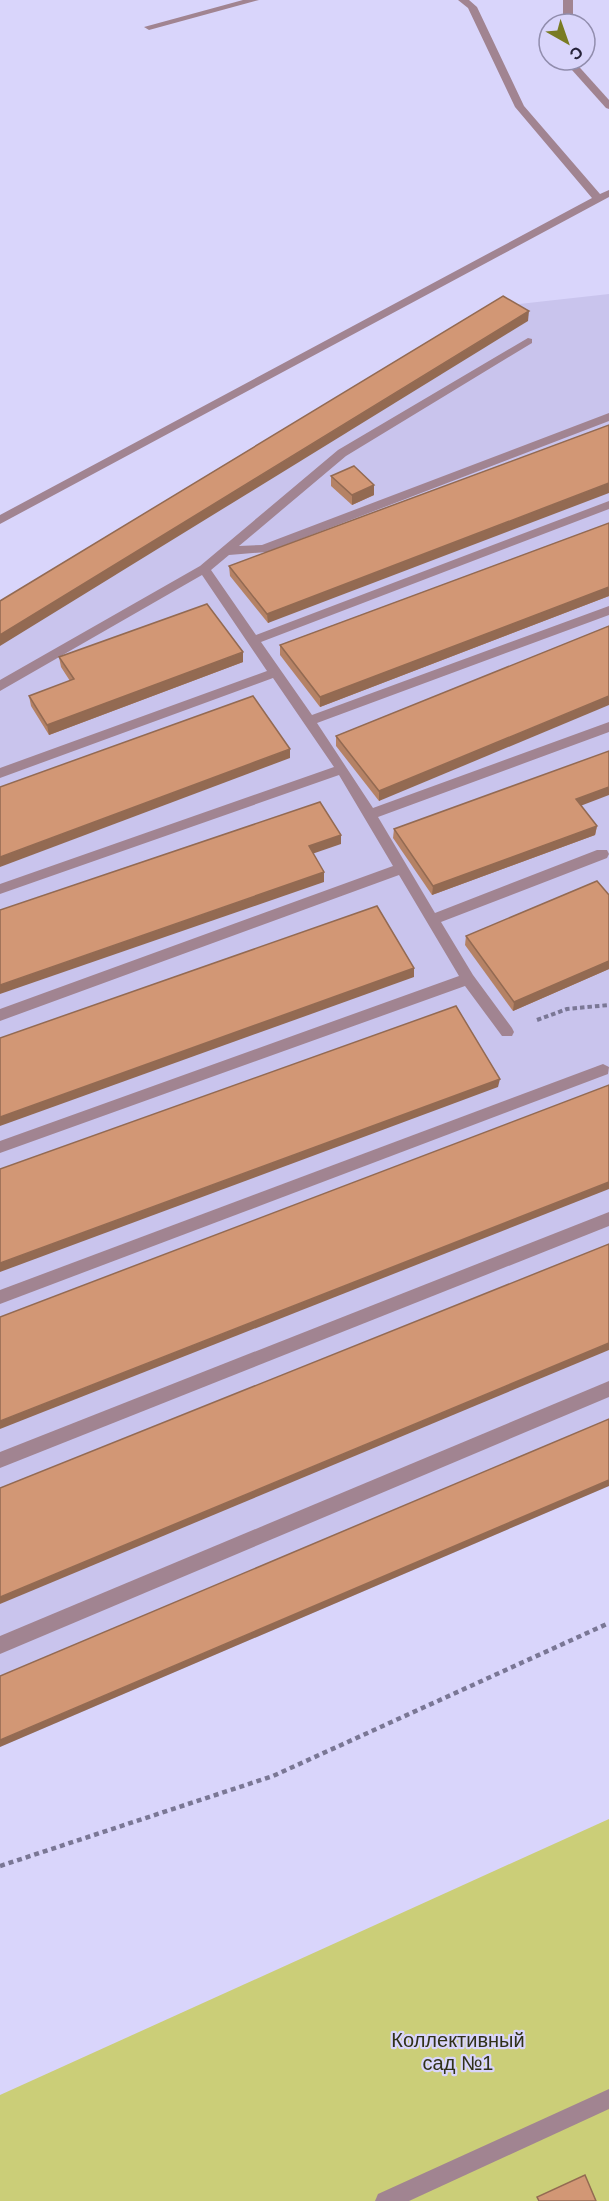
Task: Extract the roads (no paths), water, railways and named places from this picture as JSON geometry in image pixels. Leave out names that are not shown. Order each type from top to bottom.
[{"type":"lane","points":[[149,27],[254,0]]},
{"type":"lane","points":[[462,0],[472,7],[520,107],[598,198]]},
{"type":"lane","points":[[579,72],[609,106]]},
{"type":"lane","points":[[0,520],[609,193]]},
{"type":"lane","points":[[0,686],[204,568],[342,453],[528,341]]},
{"type":"lane","points":[[225,551],[263,549],[609,417]]},
{"type":"lane","points":[[255,640],[609,505]]},
{"type":"lane","points":[[204,568],[342,769],[468,980],[507,1032]]},
{"type":"lane","points":[[310,721],[609,610]]},
{"type":"lane","points":[[0,773],[277,672]]},
{"type":"lane","points":[[369,815],[609,727]]},
{"type":"lane","points":[[0,889],[342,769]]},
{"type":"lane","points":[[431,920],[602,854]]},
{"type":"lane","points":[[0,1015],[400,869]]},
{"type":"lane","points":[[0,1147],[468,980]]},
{"type":"lane","points":[[0,1297],[603,1070]]},
{"type":"lane","points":[[0,1460],[609,1219]]},
{"type":"lane","points":[[0,1645],[609,1389]]},
{"type":"lane","points":[[384,2201],[609,2099]]},
{"type":"park label","name":"Коллективный сад №1","points":[[458,2052]]}]
